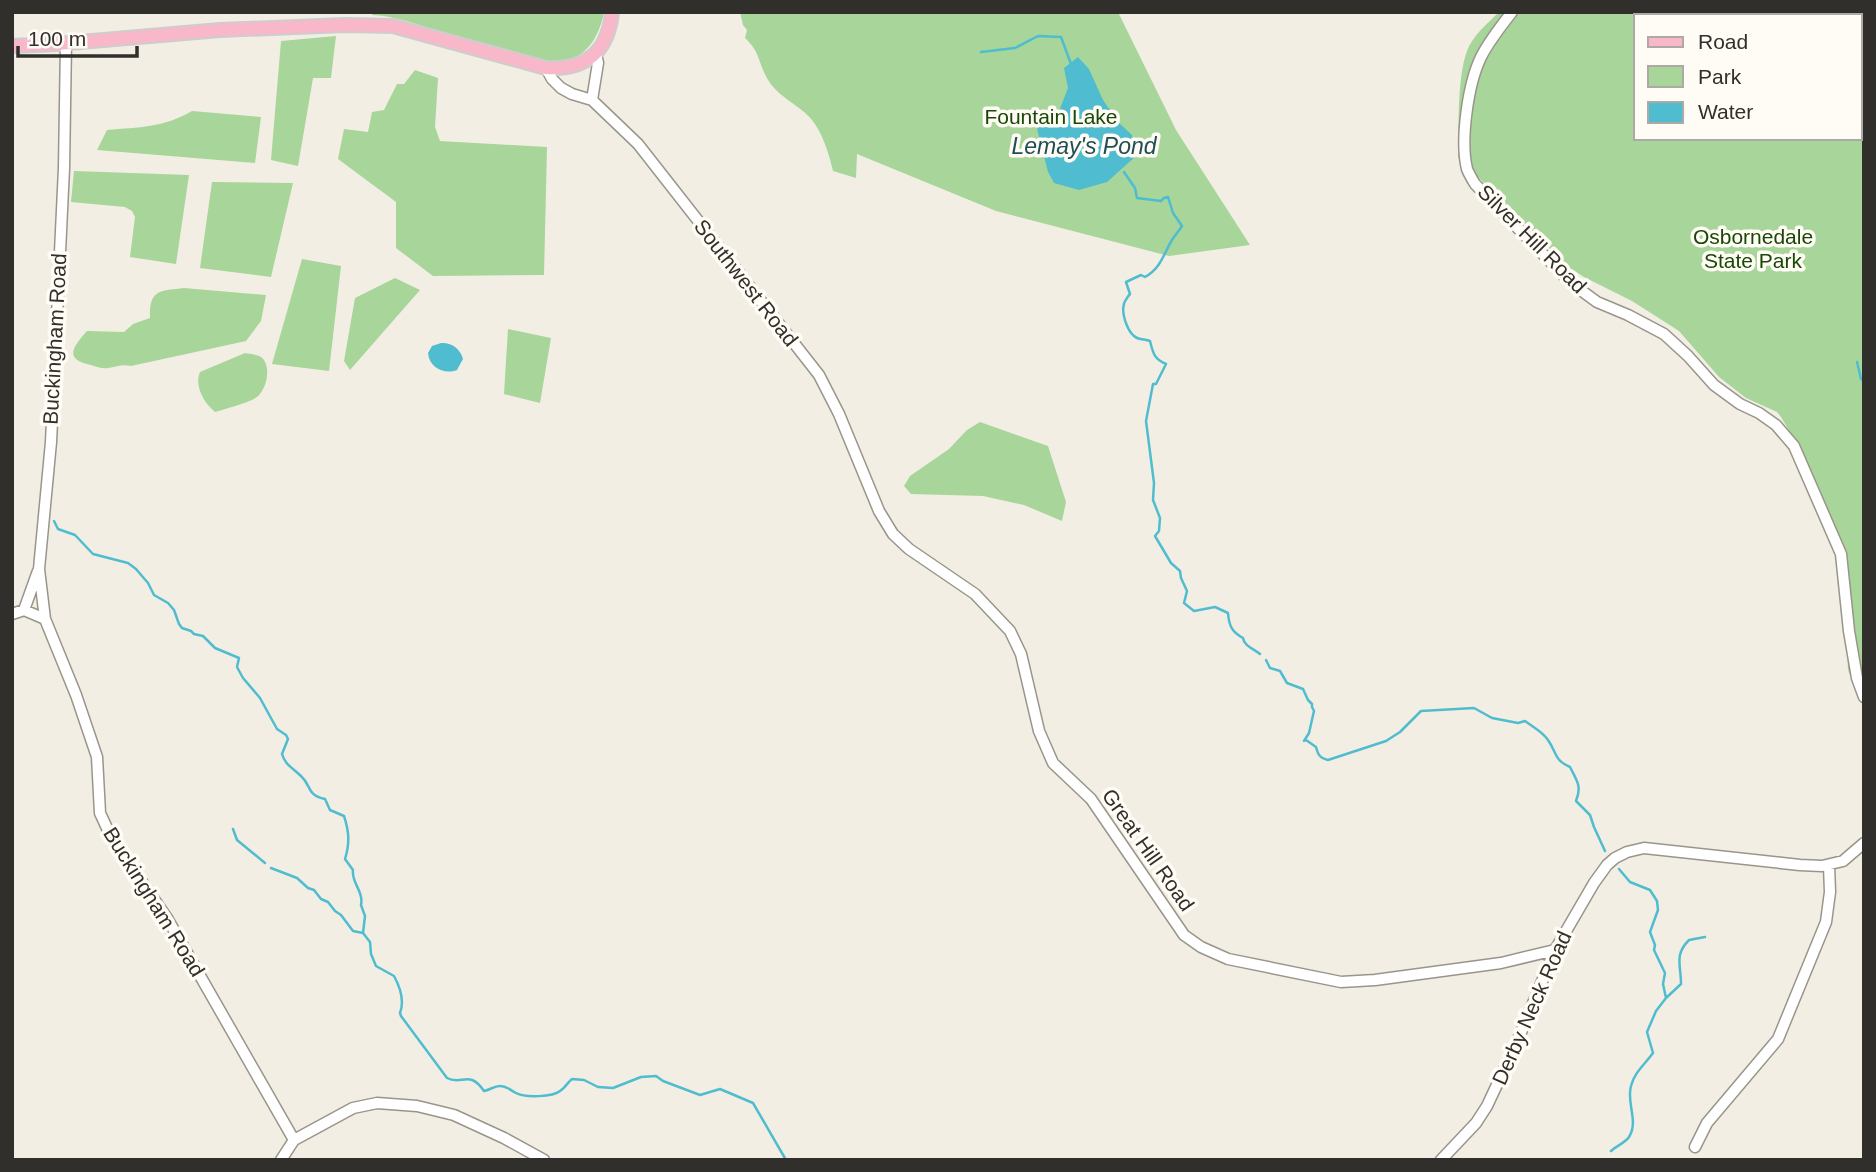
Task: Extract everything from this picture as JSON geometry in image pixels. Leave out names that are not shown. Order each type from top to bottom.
[{"type":"main road","points":[[12,46],[220,30],[345,25],[393,26],[546,68],[562,69],[573,67],[596,54],[607,38],[612,12]]},
{"type":"street","name":"Silver Hill Road","points":[[1512,12],[1482,53],[1475,71],[1466,115],[1468,171],[1475,184],[1571,283],[1597,302],[1664,334],[1714,385],[1776,425],[1794,446],[1841,554],[1849,631],[1857,678],[1864,697]]},
{"type":"street","name":"Buckingham Road","points":[[66,43],[64,168],[51,442],[39,569],[45,619],[76,695],[97,757],[100,813],[112,839],[167,918],[294,1140]]},
{"type":"street","points":[[592,100],[598,63],[596,54]]},
{"type":"street","name":"Southwest Road","points":[[546,68],[561,88],[592,100],[638,144],[819,375],[839,414],[869,486]]},
{"type":"street","name":"Great Hill Road","points":[[869,486],[879,511],[893,534],[975,594],[1010,631],[1021,654],[1042,740],[1053,763],[1091,799],[1184,935],[1201,947],[1228,959],[1341,982],[1501,963],[1555,950]]},
{"type":"street","points":[[24,610],[39,569]]},
{"type":"street","points":[[12,614],[24,610],[45,619]]},
{"type":"street","points":[[1695,1147],[1707,1123],[1778,1039],[1826,922],[1830,892],[1829,866],[1849,857],[1864,843]]},
{"type":"street","name":"Derby Neck Road","points":[[1441,1160],[1476,1123],[1487,1107],[1555,950],[1608,865],[1627,852],[1644,848],[1829,866]]},
{"type":"street","points":[[281,1160],[294,1140],[354,1108],[377,1103],[406,1104],[454,1115],[544,1160]]},
{"type":"green space","points":[[373,12],[604,12],[600,28],[587,49],[574,58],[553,61],[519,55],[402,20],[372,15]]},
{"type":"green space","name":"Fountain Lake","points":[[740,12],[1118,12],[1176,130],[1250,245],[1169,256],[996,211],[857,154],[856,178],[833,171],[822,138],[812,120],[778,92],[768,80],[757,53],[745,38],[747,30]]},
{"type":"green space","name":"Osbornedale State Park","points":[[1499,12],[1864,12],[1864,700],[1859,698],[1848,670],[1845,607],[1836,542],[1794,439],[1781,417],[1777,412],[1746,398],[1719,377],[1679,331],[1632,301],[1567,266],[1458,157],[1459,103],[1464,62],[1467,51],[1481,30]]},
{"type":"green space","points":[[336,36],[331,78],[313,78],[298,166],[271,160],[281,41]]},
{"type":"green space","points":[[415,70],[438,78],[435,127],[440,141],[547,147],[544,275],[433,276],[396,248],[396,202],[338,159],[344,129],[368,132],[372,112],[384,110],[397,84],[404,84]]},
{"type":"green space","points":[[192,111],[261,117],[255,163],[97,150],[107,130],[161,124]]},
{"type":"green space","points":[[74,171],[189,175],[176,264],[130,257],[135,217],[132,211],[125,207],[71,202]]},
{"type":"green space","points":[[212,182],[293,183],[271,277],[200,268]]},
{"type":"green space","points":[[302,259],[341,266],[329,371],[272,364]]},
{"type":"green space","points":[[395,278],[420,290],[350,370],[344,361],[355,298]]},
{"type":"green space","points":[[184,288],[266,295],[261,321],[246,341],[131,366],[102,368],[82,363],[74,356],[75,348],[87,331],[124,332],[133,324],[150,318],[152,302],[158,293]]},
{"type":"green space","points":[[508,329],[551,338],[540,403],[504,394]]},
{"type":"green space","points":[[245,353],[259,356],[264,361],[267,377],[263,388],[254,399],[215,412],[201,394],[198,383],[200,372]]},
{"type":"green space","points":[[980,422],[1048,446],[1066,502],[1062,521],[1024,505],[983,496],[911,494],[904,486],[910,476],[949,449],[967,430]]},
{"type":"water","name":"Lemay's Pond","points":[[1078,57],[1089,69],[1103,100],[1118,122],[1132,135],[1135,157],[1107,182],[1079,190],[1054,183],[1048,172],[1037,129],[1058,114],[1068,88],[1064,68]]},
{"type":"water","points":[[441,343],[452,345],[460,352],[463,359],[457,370],[443,371],[431,363],[428,353],[432,346]]},
{"type":"waterway","points":[[981,52],[1015,48],[1038,36],[1061,37],[1071,64]]},
{"type":"waterway","points":[[1124,172],[1135,188],[1137,198],[1161,201],[1168,197],[1173,213],[1182,226],[1155,270],[1145,277],[1141,275],[1126,282],[1130,294],[1123,308],[1131,333],[1137,338],[1150,341],[1155,355],[1166,364],[1156,384],[1153,384],[1146,421],[1154,483],[1153,500],[1160,518],[1159,531],[1155,536],[1171,563],[1180,571],[1187,591],[1184,603],[1194,611],[1215,607],[1228,613],[1234,631],[1260,654]]},
{"type":"waterway","points":[[1857,362],[1861,379],[1864,381]]},
{"type":"waterway","points":[[54,521],[58,529],[75,535],[93,554],[128,563],[148,583],[154,595],[174,610],[182,628],[203,636],[215,648],[239,658],[237,667],[243,678],[260,698],[277,729],[288,739],[282,754],[285,761],[304,780],[312,793],[325,799],[330,810],[344,816],[348,837],[345,859],[353,870],[361,896],[365,916],[363,933],[370,942],[371,954],[376,966],[394,976],[401,994],[401,1016],[447,1078],[470,1079],[484,1091],[502,1086],[520,1095],[532,1096],[556,1093],[572,1079],[584,1080],[598,1087],[613,1088],[641,1077],[656,1076],[700,1095],[720,1089],[753,1103],[786,1160]]},
{"type":"waterway","points":[[1266,660],[1270,668],[1280,671],[1287,683],[1303,689],[1314,711],[1309,733],[1304,741],[1316,747],[1320,756],[1328,760],[1386,741],[1400,732],[1421,711],[1474,708],[1492,718],[1518,723],[1525,721],[1543,734],[1558,759],[1570,767],[1579,787],[1576,801],[1590,815],[1605,851]]},
{"type":"waterway","points":[[233,829],[237,840],[265,863]]},
{"type":"waterway","points":[[271,868],[297,878],[314,890],[341,915],[353,931],[363,933]]},
{"type":"waterway","points":[[1611,1151],[1627,1139],[1632,1131],[1632,1081],[1653,1053],[1647,1032],[1656,1011],[1666,998],[1663,984],[1665,973],[1654,950],[1650,932],[1658,910],[1657,901],[1650,890],[1630,882],[1619,869]]},
{"type":"waterway","points":[[1666,998],[1681,984],[1679,960],[1684,945],[1689,940],[1705,937]]}]
